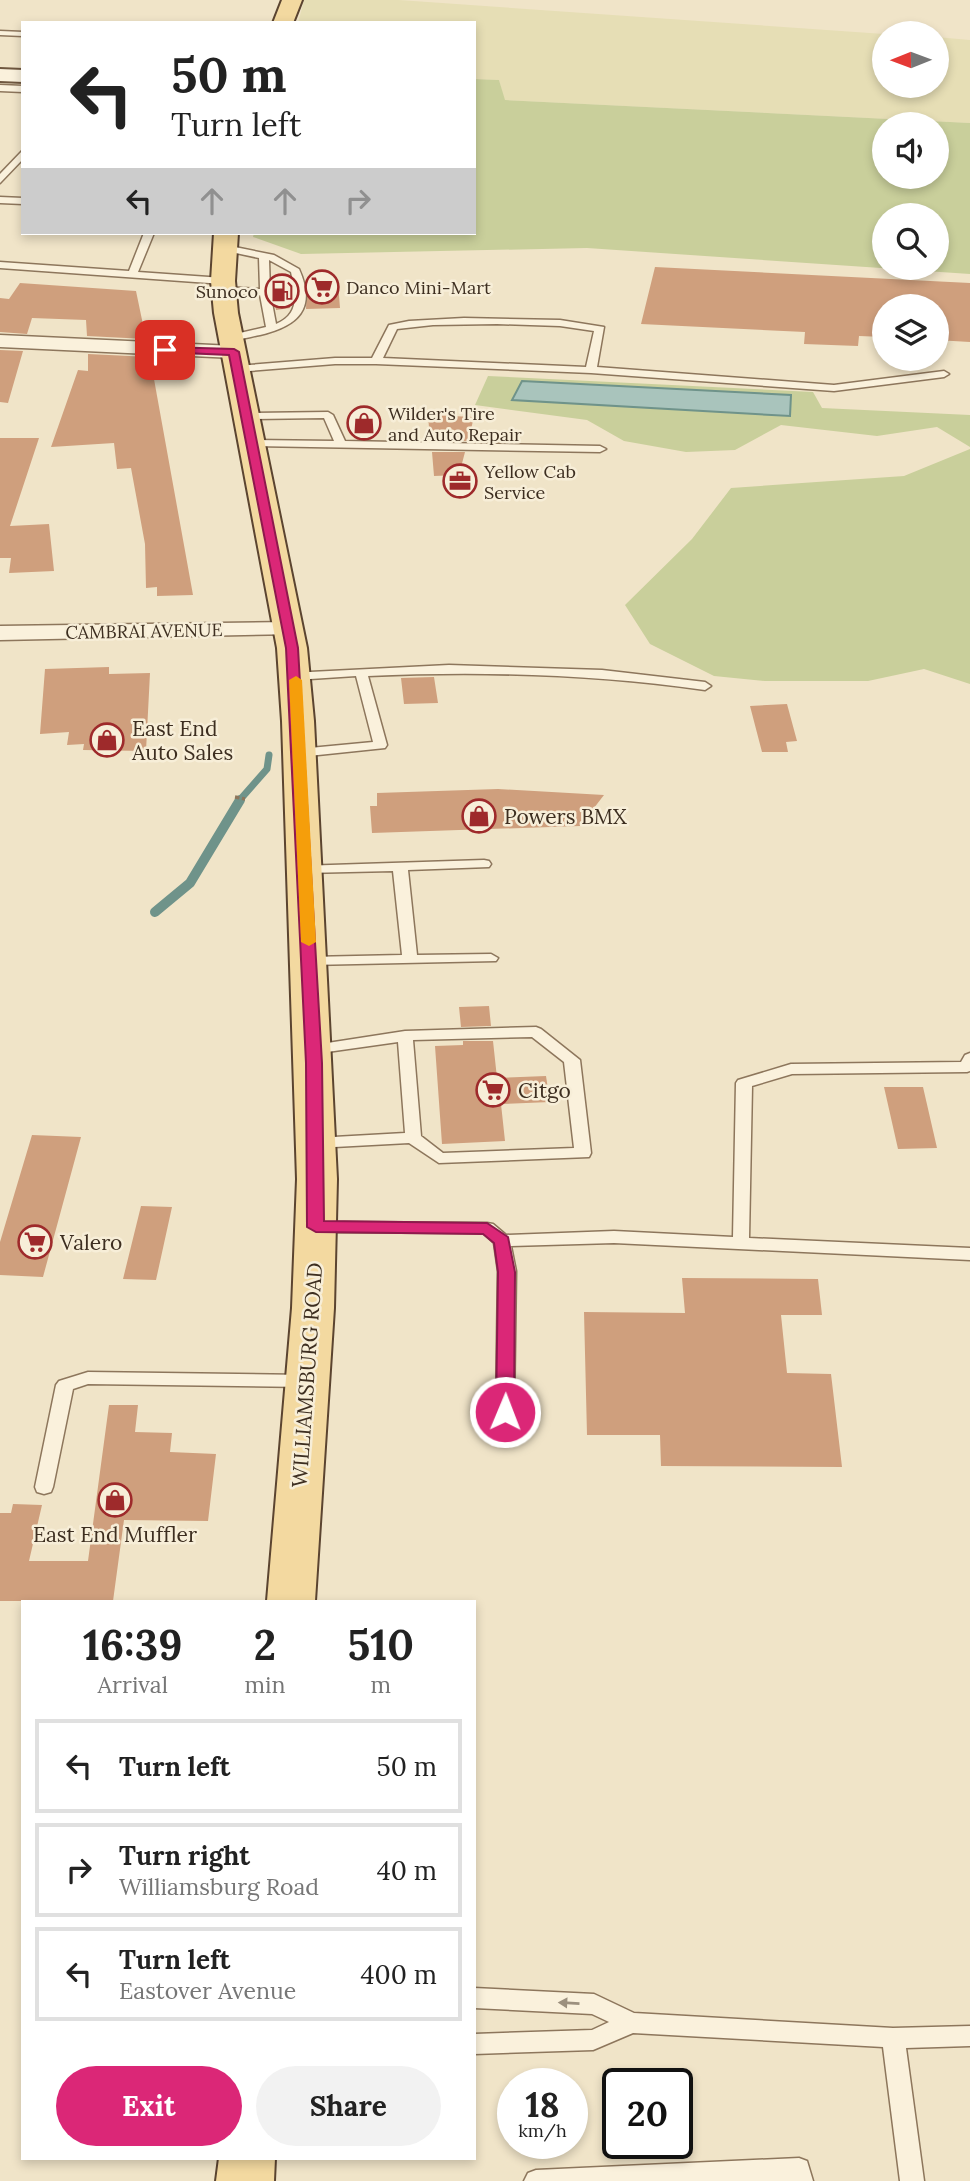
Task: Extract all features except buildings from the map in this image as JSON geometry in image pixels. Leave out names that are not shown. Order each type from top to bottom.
[{"type":"main road","points":[[284,21],[292,0]]},
{"type":"main road","name":"WILLIAMSBURG ROAD","points":[[225,240],[223,286],[289,629],[295,676],[310,961],[316,1227],[308,1381],[291,1600]]},
{"type":"main road","points":[[245,2181],[247,2160]]},
{"type":"street","points":[[0,75],[21,76]]},
{"type":"street","points":[[0,341],[234,353]]},
{"type":"street","name":"CAMBRAI AVENUE","points":[[0,633],[289,629]]},
{"type":"lane","points":[[0,33],[21,34]]},
{"type":"lane","points":[[0,88],[21,89]]},
{"type":"lane","points":[[0,180],[21,155]]},
{"type":"lane","points":[[0,200],[21,201]]},
{"type":"lane","points":[[132,275],[148,235]]},
{"type":"lane","points":[[225,240],[296,271],[301,290],[302,310],[293,321],[271,327],[234,353]]},
{"type":"lane","points":[[264,256],[265,292],[271,327]]},
{"type":"lane","points":[[0,265],[132,275],[265,292]]},
{"type":"lane","points":[[376,361],[393,327],[410,321],[497,321],[600,329],[591,370]]},
{"type":"lane","points":[[234,353],[324,361],[591,370],[834,388],[944,374]]},
{"type":"lane","points":[[247,416],[328,415],[341,444]]},
{"type":"lane","points":[[252,443],[600,449]]},
{"type":"lane","points":[[295,676],[486,667],[646,677],[705,686]]},
{"type":"lane","points":[[299,753],[380,745],[361,672]]},
{"type":"lane","points":[[305,869],[484,864]]},
{"type":"lane","points":[[400,866],[410,958]]},
{"type":"lane","points":[[310,961],[491,958]]},
{"type":"lane","points":[[313,1049],[405,1036],[536,1032],[572,1060],[583,1153],[439,1158],[413,1138],[316,1143]]},
{"type":"lane","points":[[405,1036],[413,1138]]},
{"type":"lane","points":[[741,1243],[744,1083],[791,1069],[969,1066]]},
{"type":"lane","points":[[316,1227],[487,1228],[502,1241],[507,1272],[505,1412]]},
{"type":"lane","points":[[502,1241],[614,1237],[970,1254]]},
{"type":"lane","points":[[44,1487],[65,1385],[88,1378],[308,1381]]},
{"type":"lane","points":[[476,1998],[594,2004],[632,2022],[893,2038],[970,2036]]},
{"type":"lane","points":[[476,2044],[593,2040],[632,2022]]},
{"type":"lane","points":[[893,2038],[912,2181]]},
{"type":"lane","points":[[536,2181],[799,2169],[801,2181]]},
{"type":"path","points":[[235,797],[245,799]]},
{"type":"shaded area","points":[[304,0],[399,0],[872,33],[872,98],[949,98],[949,38],[970,40],[970,123],[949,122],[949,112],[872,112],[872,118],[504,100],[499,80],[476,79],[476,21],[299,21]]},
{"type":"green space","points":[[476,79],[499,80],[505,100],[872,118],[872,189],[949,189],[949,122],[970,123],[970,274],[949,273],[949,203],[872,203],[872,267],[587,248],[301,254],[254,235],[476,235]]},
{"type":"green space","points":[[488,376],[813,392],[822,408],[970,415],[970,447],[937,427],[877,436],[781,425],[735,450],[686,452],[624,441],[587,420],[475,405]]},
{"type":"green space","points":[[970,449],[970,684],[924,669],[868,681],[765,681],[714,676],[650,644],[625,605],[692,539],[731,488],[904,476]]},
{"type":"water","points":[[522,381],[791,395],[790,416],[512,400]]},
{"type":"waterway","points":[[238,802],[267,769],[269,755]]},
{"type":"waterway","points":[[155,912],[190,883],[240,800]]},
{"type":"slow traffic","points":[[296,680],[309,942]]},
{"type":"place","name":"Danco Mini-Mart","points":[[322,287]]},
{"type":"place","name":"Sunoco","points":[[282,291]]},
{"type":"place","name":"Wilder's Tire and Auto Repair","points":[[364,423]]},
{"type":"place","name":"Yellow Cab Service","points":[[460,481]]},
{"type":"place","name":"East End Auto Sales","points":[[107,740]]},
{"type":"place","name":"Powers BMX","points":[[479,816]]},
{"type":"place","name":"Citgo","points":[[493,1090]]},
{"type":"place","name":"Valero","points":[[35,1242]]},
{"type":"place","name":"East End Muffler","points":[[115,1500]]},
{"type":"route","points":[[165,350],[234,352],[292,648],[297,698],[314,1063],[316,1227],[487,1228],[502,1241],[507,1272],[505,1412]]}]
